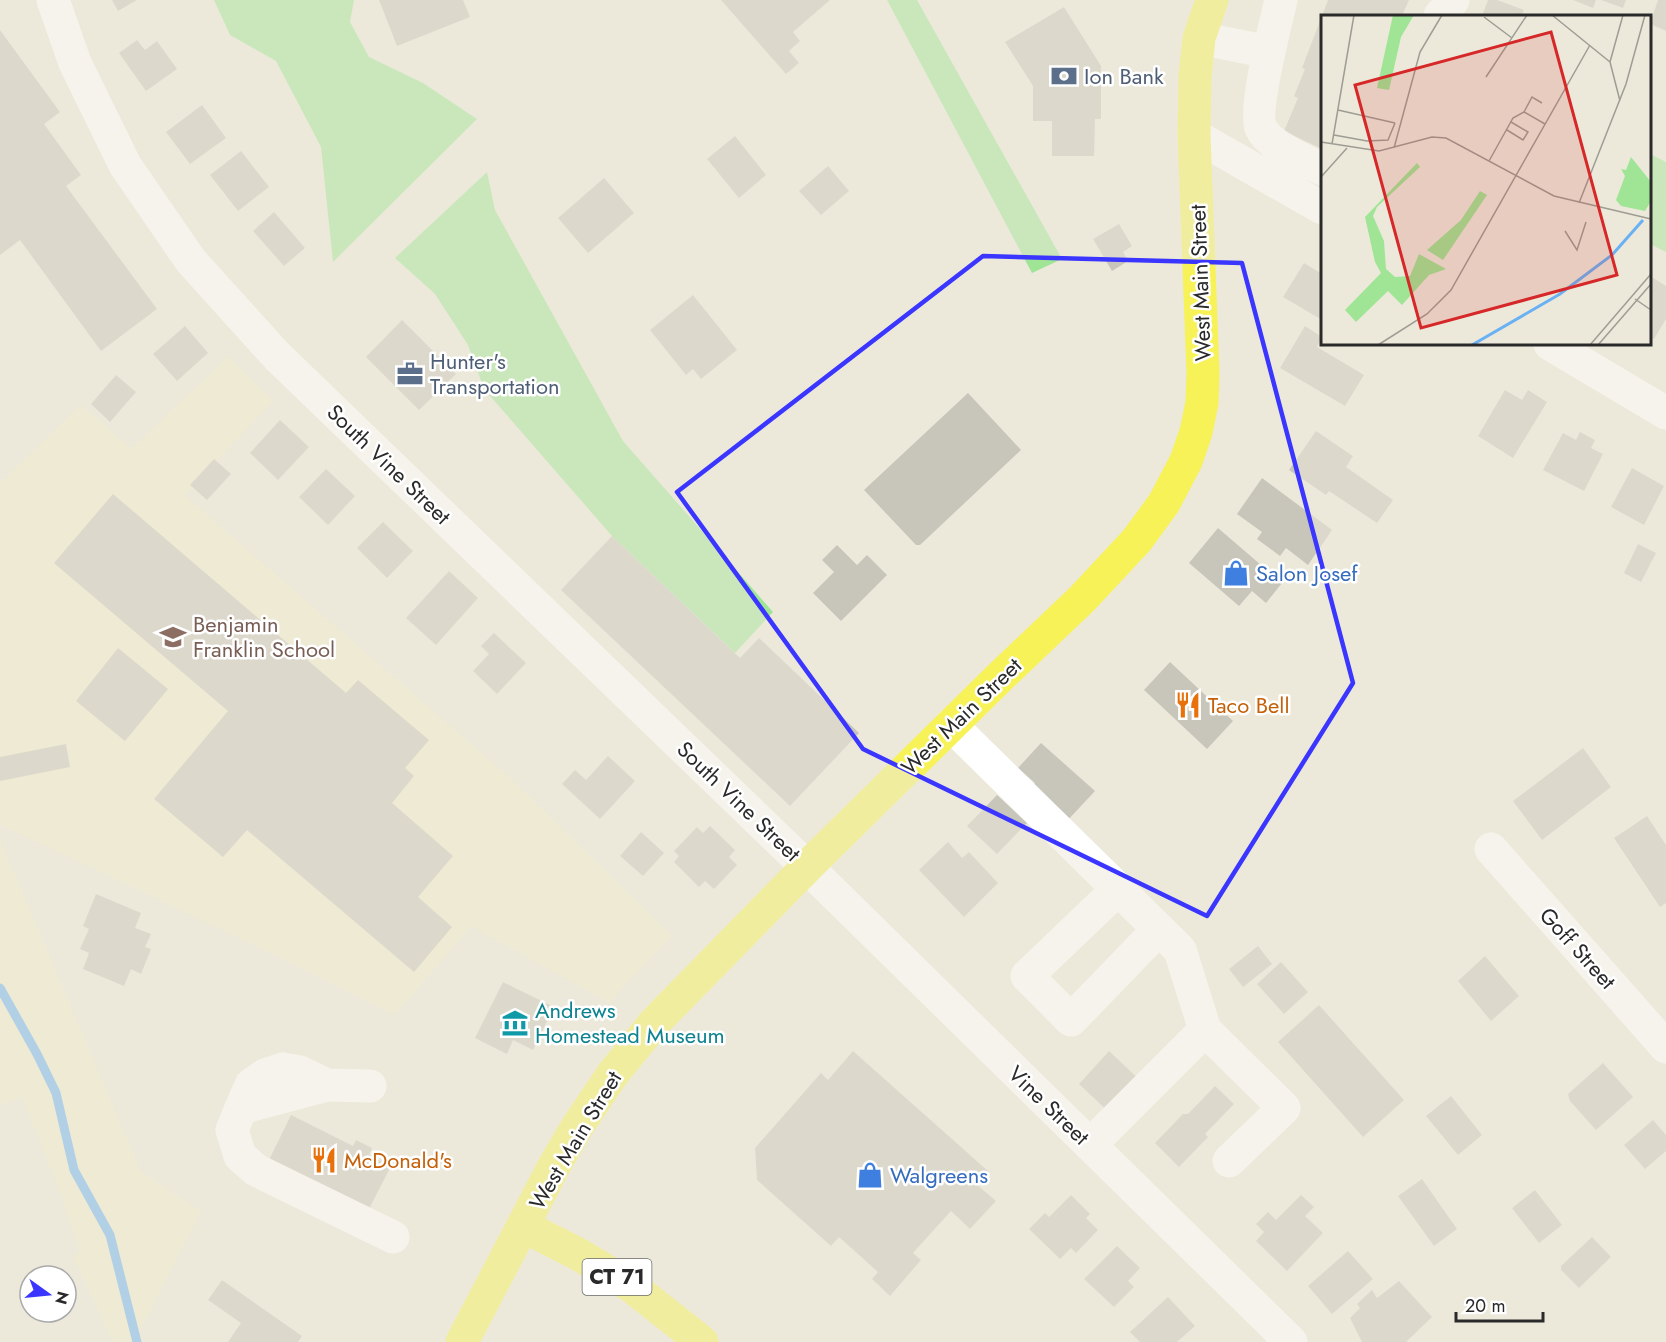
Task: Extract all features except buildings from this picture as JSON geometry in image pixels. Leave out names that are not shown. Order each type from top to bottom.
[{"type":"main road","name":"West Main Street","points":[[462,1342],[560,1156],[612,1075],[656,1022],[807,867],[1082,599],[1137,540],[1164,503],[1186,461],[1196,432],[1202,403],[1203,373],[1194,135],[1195,77],[1199,38],[1212,0]]},
{"type":"main road","name":"CT 71","points":[[523,1226],[578,1254],[631,1286],[702,1342]]},
{"type":"street","name":"South Vine Street","points":[[52,0],[75,63],[125,165],[191,261],[278,356],[807,867]]},
{"type":"street","points":[[1281,0],[1269,52],[1259,113],[1260,128],[1279,146],[1321,168]]},
{"type":"street","points":[[1441,15],[1453,0]]},
{"type":"street","points":[[1199,38],[1269,52]]},
{"type":"street","points":[[1194,135],[1321,207]]},
{"type":"street","points":[[1552,345],[1666,413]]},
{"type":"street","points":[[951,725],[1180,950],[1205,1030],[1284,1108],[1229,1161]]},
{"type":"street","name":"Goff Street","points":[[1491,849],[1666,1047]]},
{"type":"street","name":"Vine Street","points":[[807,867],[1292,1342]]},
{"type":"street","points":[[1118,889],[1027,976],[1071,1020],[1159,929]]},
{"type":"street","points":[[1090,1145],[1205,1030]]},
{"type":"street","points":[[370,1086],[327,1085],[300,1072],[283,1069],[265,1074],[251,1085],[232,1130],[240,1156],[256,1170],[393,1238]]},
{"type":"highlighted area","points":[[983,256],[1242,263],[1353,683],[1207,916],[863,749],[677,492]]},
{"type":"shaded area","name":"Benjamin Franklin School","points":[[228,357],[273,401],[184,495],[510,778],[672,936],[610,1003],[471,926],[395,1015],[271,953],[0,824],[0,483],[81,405],[131,449]]},
{"type":"shaded area","points":[[0,840],[141,1172],[201,1212],[134,1342],[113,1342],[73,1257],[80,1252],[63,1200],[22,1097],[0,1105]]},
{"type":"green space","points":[[214,0],[354,0],[350,22],[369,57],[423,83],[477,119],[333,262],[321,147],[276,61],[230,35]]},
{"type":"green space","points":[[887,0],[917,0],[1062,259],[1032,273]]},
{"type":"green space","points":[[1651,154],[1666,162],[1666,252],[1651,244]]},
{"type":"green space","points":[[487,172],[495,210],[623,441],[773,612],[735,653],[612,536],[484,389],[468,345],[435,294],[395,258]]},
{"type":"waterway","points":[[0,988],[56,1093],[74,1170],[110,1235],[137,1342]]},
{"type":"place","name":"Ion Bank","points":[[1064,76]]},
{"type":"place","name":"Hunter's Transportation","points":[[410,374]]},
{"type":"place","name":"Salon Josef","points":[[1236,573]]},
{"type":"place","name":"Benjamin Franklin School","points":[[173,637]]},
{"type":"place","name":"Taco Bell","points":[[1188,705]]},
{"type":"place","name":"Andrews Homestead Museum","points":[[515,1023]]},
{"type":"place","name":"McDonald's","points":[[324,1160]]},
{"type":"place","name":"Walgreens","points":[[870,1175]]}]
